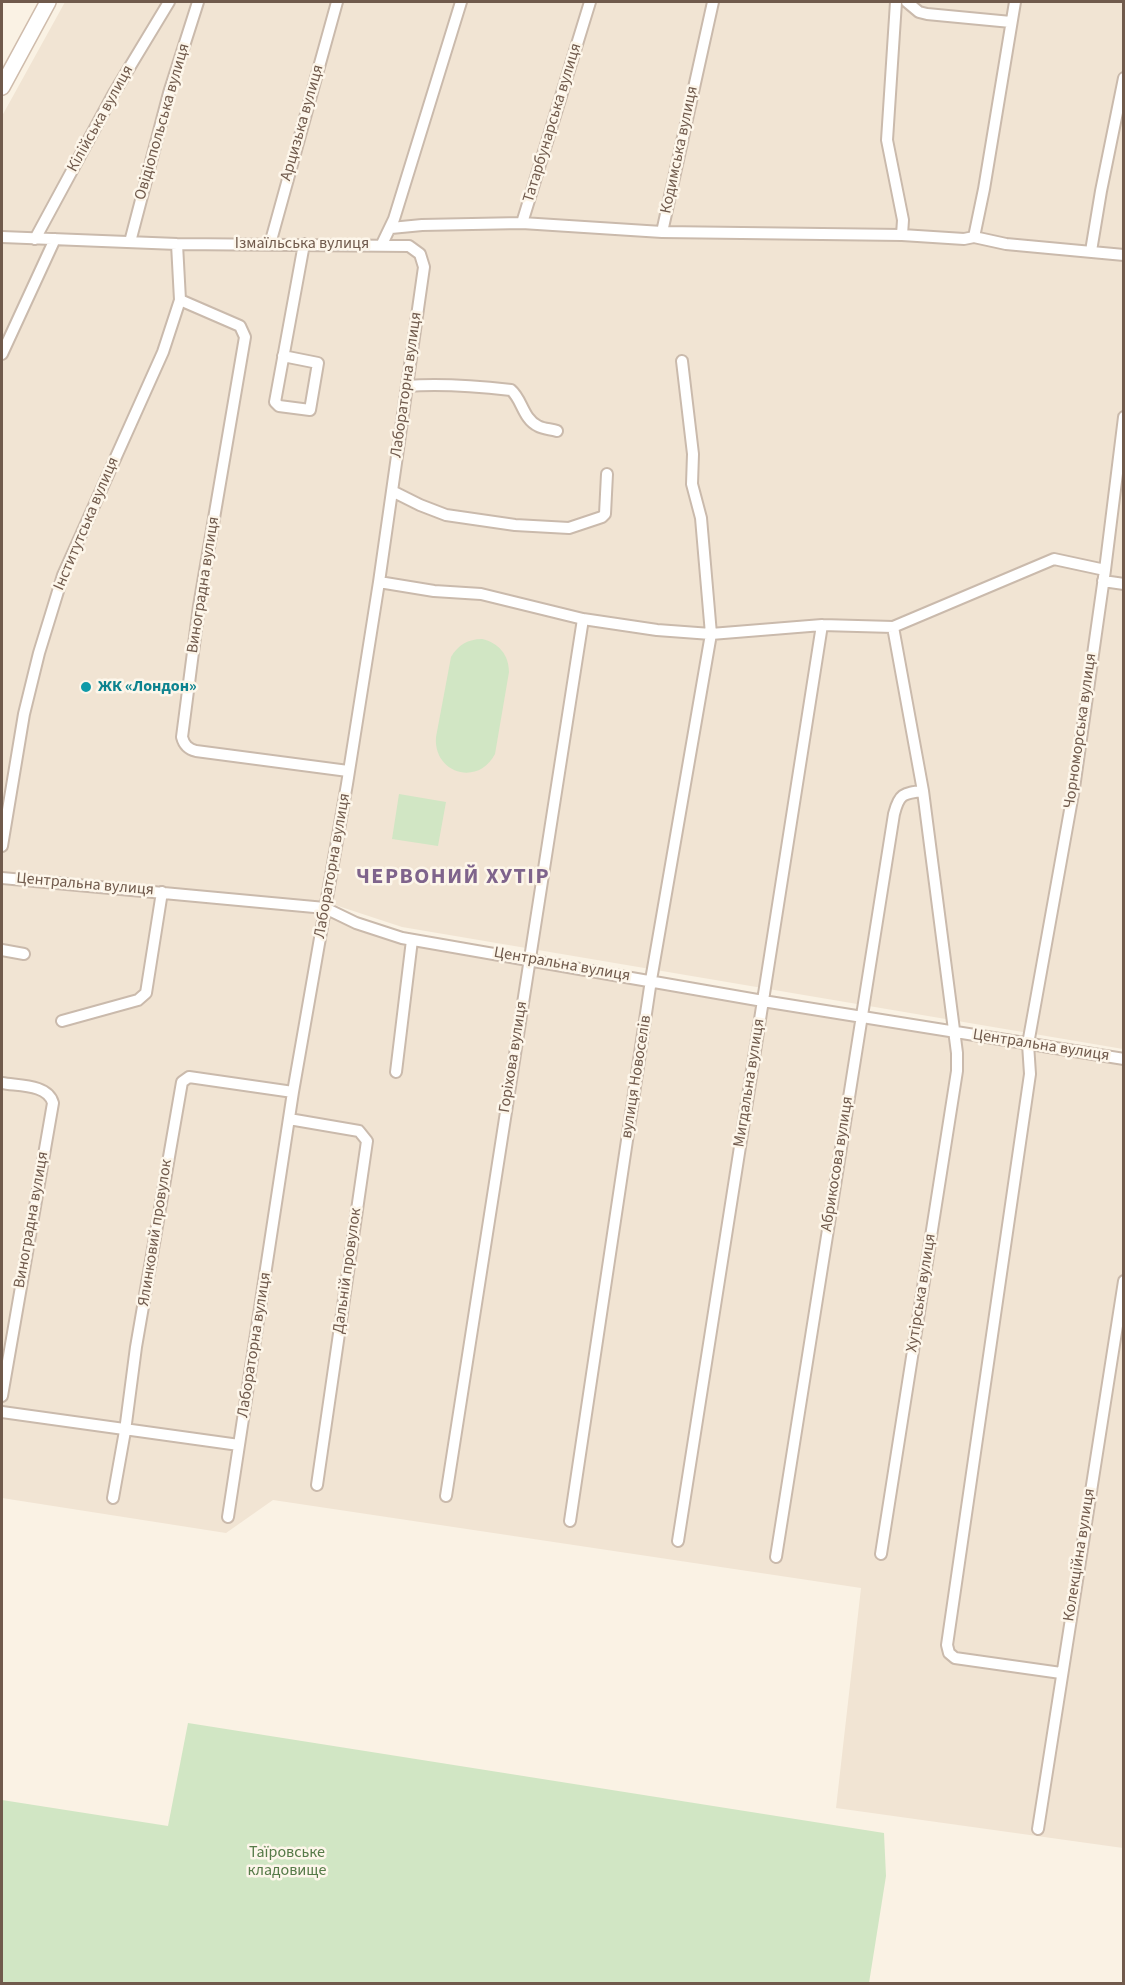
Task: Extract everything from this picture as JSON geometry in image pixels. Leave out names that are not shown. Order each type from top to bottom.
[{"type":"main road","points":[[2,87],[48,2]]},
{"type":"street","name":"Кілійська вулиця","points":[[35,239],[114,93],[169,2]]},
{"type":"street","name":"Овідіопольська вулиця","points":[[130,242],[169,93],[198,2]]},
{"type":"street","name":"Арцизька вулиця","points":[[270,244],[337,2]]},
{"type":"street","name":"Ізмаїльська вулиця","points":[[2,237],[177,244],[382,244],[391,228],[461,2]]},
{"type":"street","name":"Татарбунарська вулиця","points":[[391,228],[422,225],[522,223],[590,2]]},
{"type":"street","name":"Кодимська вулиця","points":[[522,223],[662,232],[713,2]]},
{"type":"street","points":[[888,2],[896,2],[886,140],[903,220],[902,236]]},
{"type":"street","points":[[907,2],[919,12],[927,14],[1011,22]]},
{"type":"street","points":[[662,232],[902,236],[964,240],[976,232],[1015,2]]},
{"type":"street","points":[[1091,251],[1124,78]]},
{"type":"street","points":[[976,232],[1006,244],[1124,255]]},
{"type":"street","points":[[2,354],[55,240]]},
{"type":"street","name":"Інститутська вулиця","points":[[2,846],[24,714],[39,653],[63,575],[163,352],[180,300],[177,244]]},
{"type":"street","points":[[283,356],[318,363],[310,410],[275,402],[283,356],[304,244]]},
{"type":"street","name":"Лабораторна вулиця","points":[[228,1517],[293,1092],[379,582],[424,267],[415,249],[409,246],[382,244]]},
{"type":"street","name":"Виноградна вулиця","points":[[180,300],[240,326],[245,337],[199,606],[183,742],[191,750],[196,751],[348,771]]},
{"type":"street","name":"вулиця Новоселів","points":[[570,1521],[651,980],[711,634],[701,518],[692,484],[693,454],[682,361]]},
{"type":"street","points":[[407,386],[465,385],[511,390],[516,394],[524,411],[534,424],[557,431]]},
{"type":"street","name":"Чорноморська вулиця","points":[[1028,1044],[1074,788],[1124,417]]},
{"type":"street","points":[[392,491],[420,505],[446,514],[515,525],[569,528],[605,514],[607,474]]},
{"type":"street","points":[[379,582],[435,591],[481,594],[583,619],[657,630],[711,634],[822,625],[893,627],[1054,559],[1105,570]]},
{"type":"street","points":[[1103,581],[1124,584]]},
{"type":"street","name":"Горіхова вулиця","points":[[446,1496],[583,619]]},
{"type":"street","name":"Мигдальна вулиця","points":[[678,1541],[822,625]]},
{"type":"street","points":[[893,627],[923,792],[953,1032]]},
{"type":"street","name":"Абрикосова вулиця","points":[[776,1557],[896,806],[901,796],[906,793],[923,792]]},
{"type":"street","name":"Центральна вулиця","points":[[2,878],[325,908],[356,923],[412,940],[763,1001],[1124,1059]]},
{"type":"street","points":[[62,1021],[138,1000],[146,993],[162,892]]},
{"type":"street","points":[[396,1072],[412,940]]},
{"type":"street","points":[[2,950],[24,954]]},
{"type":"street","name":"Хутірська вулиця","points":[[881,1554],[957,1071],[953,1032]]},
{"type":"street","points":[[1028,1044],[1030,1074],[947,1645],[949,1653],[955,1658],[1061,1673]]},
{"type":"street","name":"Ялинковий провулок","points":[[113,1498],[126,1431],[136,1347],[182,1082],[189,1077],[293,1092]]},
{"type":"street","name":"Виноградна вулиця","points":[[2,1083],[43,1089],[50,1095],[53,1103],[2,1396]]},
{"type":"street","name":"Дальній провулок","points":[[289,1119],[359,1131],[367,1141],[317,1485]]},
{"type":"street","name":"Колекційна вулиця","points":[[1038,1829],[1124,1281]]},
{"type":"street","points":[[2,1412],[239,1445]]},
{"type":"shaded area","points":[[65,2],[1123,2],[1123,1049],[402,927],[326,902],[2,878],[2,116]]},
{"type":"shaded area","points":[[2,885],[325,912],[356,929],[414,944],[1123,1059],[1123,1848],[836,1808],[861,1588],[273,1500],[226,1533],[2,1498]]},
{"type":"green space","points":[[482,639],[493,643],[502,651],[509,666],[509,672],[495,754],[487,764],[468,773],[449,767],[437,749],[436,737],[451,657],[464,644]]},
{"type":"green space","points":[[399,794],[446,802],[438,846],[392,839]]},
{"type":"green space","name":"Таїровське кладовище","points":[[188,1723],[884,1833],[886,1876],[869,1983],[2,1983],[2,1800],[168,1826]]},
{"type":"place","name":"ЖК «Лондон»","points":[[86,687]]},
{"type":"district","name":"ЧЕРВОНИЙ ХУТІР","points":[[453,878]]}]
